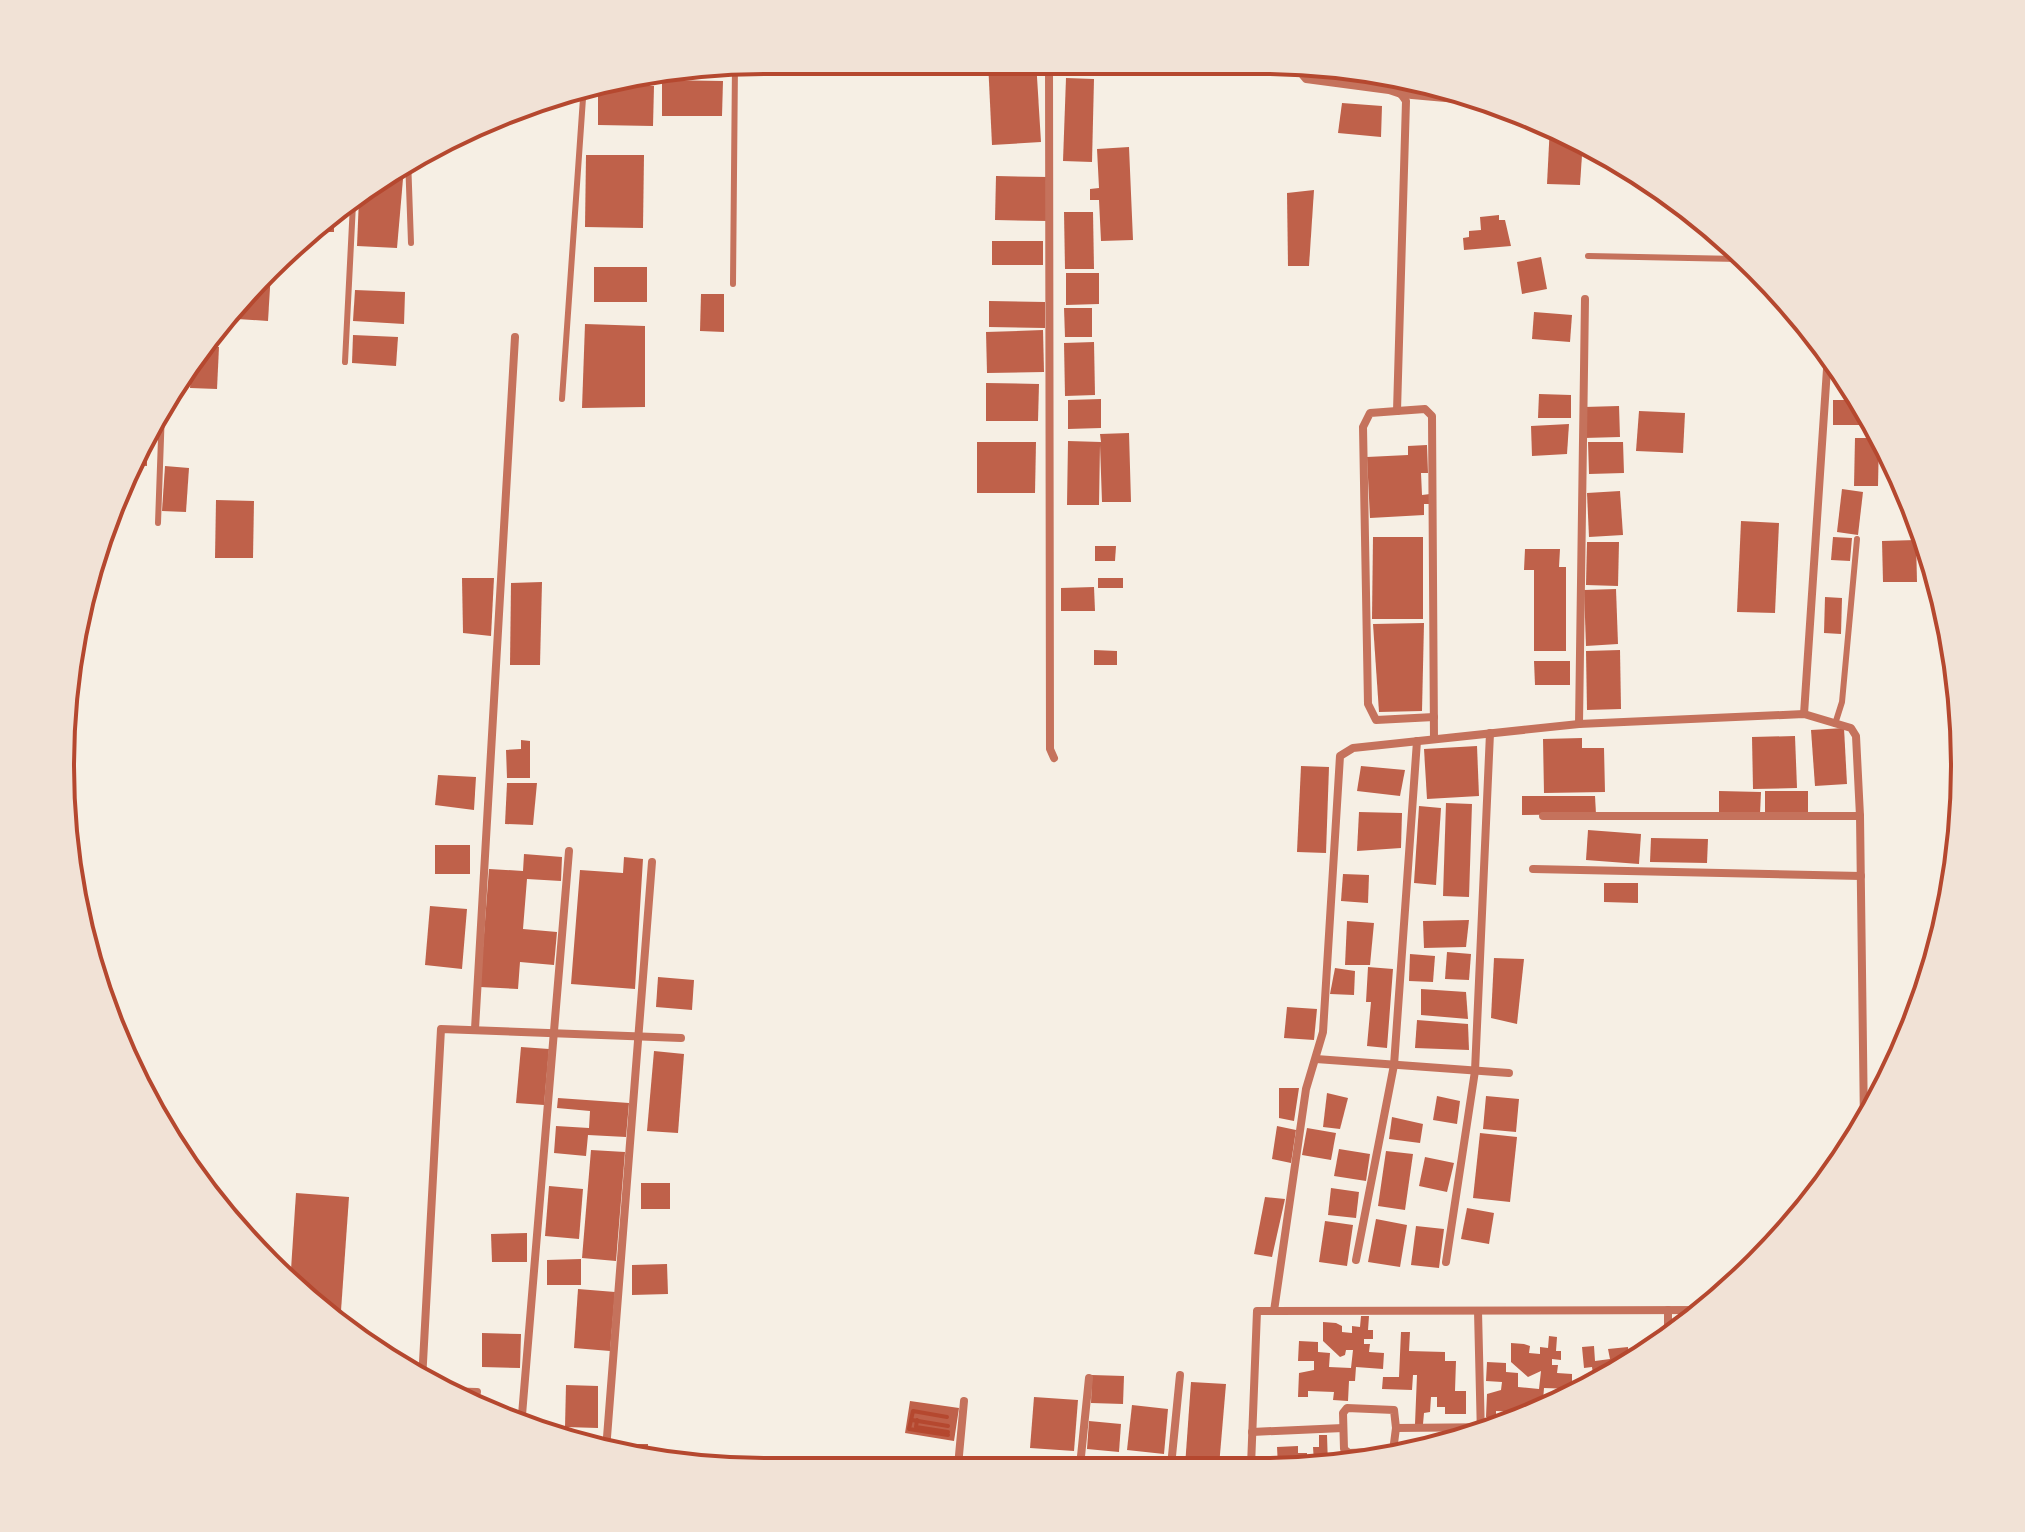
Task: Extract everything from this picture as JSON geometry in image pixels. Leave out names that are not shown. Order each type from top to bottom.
[{"type":"street","points":[[1049,74],[1050,749],[1054,758]]},
{"type":"street","points":[[1303,75],[1306,79],[1434,97]]},
{"type":"street","points":[[1397,411],[1397,305],[1408,113],[1401,94]]},
{"type":"street","points":[[1579,724],[1585,299]]},
{"type":"street","points":[[475,1029],[515,337]]},
{"type":"street","points":[[1804,714],[1827,372]]},
{"type":"street","points":[[1434,717],[1376,720],[1368,704],[1363,427],[1370,413],[1425,409],[1432,416],[1434,717],[1434,739]]},
{"type":"street","points":[[1274,1311],[1306,1089],[1323,1032],[1340,756],[1353,748],[1579,724],[1804,714],[1851,728],[1856,736],[1860,816],[1864,1102]]},
{"type":"street","points":[[1446,1262],[1475,1071],[1490,733]]},
{"type":"street","points":[[1356,1260],[1394,1065],[1417,741]]},
{"type":"street","points":[[1543,816],[1860,816]]},
{"type":"street","points":[[522,1413],[569,851]]},
{"type":"street","points":[[607,1439],[652,862]]},
{"type":"street","points":[[1533,869],[1861,876]]},
{"type":"street","points":[[423,1367],[441,1029],[681,1038]]},
{"type":"street","points":[[1316,1059],[1509,1073]]},
{"type":"street","points":[[1668,1310],[1668,1323]]},
{"type":"street","points":[[1251,1458],[1257,1311],[1686,1310]]},
{"type":"street","points":[[1478,1311],[1481,1421]]},
{"type":"street","points":[[1172,1458],[1180,1375]]},
{"type":"street","points":[[1081,1458],[1089,1378]]},
{"type":"street","points":[[471,1392],[477,1392]]},
{"type":"street","points":[[959,1458],[964,1401]]},
{"type":"street","points":[[1348,1452],[1344,1449],[1343,1413],[1352,1407],[1394,1410],[1396,1444]]},
{"type":"street","points":[[1252,1432],[1343,1428]]},
{"type":"street","points":[[1396,1428],[1451,1430]]},
{"type":"lane","points":[[733,284],[735,75]]},
{"type":"lane","points":[[562,399],[583,99]]},
{"type":"lane","points":[[409,174],[411,243]]},
{"type":"lane","points":[[345,362],[353,212]]},
{"type":"lane","points":[[1588,256],[1729,259]]},
{"type":"lane","points":[[158,523],[161,430]]},
{"type":"lane","points":[[1835,724],[1842,702],[1857,539]]},
{"type":"path","points":[[914,1419],[950,1424],[951,1415],[918,1410],[916,1427],[952,1434]]},
{"type":"path","points":[[952,1434],[909,1429],[914,1419],[913,1411],[957,1419]]},
{"type":"path","points":[[914,1419],[950,1426],[952,1434]]},
{"type":"building","points":[[989,74],[1037,74],[1041,142],[992,145]]},
{"type":"building","points":[[1066,78],[1094,79],[1092,162],[1063,161]]},
{"type":"building","points":[[723,81],[722,116],[662,116],[662,82]]},
{"type":"building","points":[[654,86],[653,126],[598,125],[598,95],[631,87]]},
{"type":"building","points":[[1342,103],[1382,106],[1381,137],[1338,133]]},
{"type":"building","points":[[1549,138],[1582,154],[1580,185],[1547,184]]},
{"type":"building","points":[[1129,147],[1133,240],[1101,241],[1099,200],[1090,200],[1090,189],[1099,188],[1097,149]]},
{"type":"building","points":[[586,155],[644,155],[643,228],[585,227]]},
{"type":"building","points":[[996,176],[1049,177],[1048,221],[995,220]]},
{"type":"building","points":[[403,179],[397,248],[357,246],[359,207]]},
{"type":"building","points":[[1314,190],[1309,266],[1288,266],[1287,193]]},
{"type":"building","points":[[1064,212],[1093,212],[1094,269],[1065,269]]},
{"type":"building","points":[[1499,215],[1499,220],[1505,220],[1511,246],[1464,250],[1463,238],[1469,237],[1469,231],[1481,230],[1480,217]]},
{"type":"building","points":[[992,241],[1043,241],[1043,265],[992,265]]},
{"type":"building","points":[[1541,257],[1547,289],[1522,294],[1517,262]]},
{"type":"building","points":[[594,267],[647,267],[647,302],[594,302]]},
{"type":"building","points":[[1066,273],[1099,273],[1099,304],[1066,305]]},
{"type":"building","points":[[270,284],[268,321],[239,319]]},
{"type":"building","points":[[355,290],[405,292],[404,324],[353,321]]},
{"type":"building","points":[[701,294],[724,294],[724,332],[700,331]]},
{"type":"building","points":[[989,301],[1045,302],[1045,328],[989,327]]},
{"type":"building","points":[[1064,308],[1092,308],[1092,337],[1065,337]]},
{"type":"building","points":[[1534,312],[1572,315],[1570,342],[1532,339]]},
{"type":"building","points":[[585,324],[645,326],[645,407],[582,408]]},
{"type":"building","points":[[1043,330],[1044,372],[987,373],[986,332]]},
{"type":"building","points":[[353,335],[398,337],[396,366],[352,363]]},
{"type":"building","points":[[1094,342],[1095,395],[1065,396],[1064,343]]},
{"type":"building","points":[[216,347],[219,347],[217,389],[190,388]]},
{"type":"building","points":[[986,383],[1039,384],[1038,421],[986,421]]},
{"type":"building","points":[[1539,394],[1571,395],[1571,418],[1538,418]]},
{"type":"building","points":[[1101,399],[1101,428],[1068,429],[1068,400]]},
{"type":"building","points":[[1833,400],[1845,400],[1861,425],[1833,425]]},
{"type":"building","points":[[1619,406],[1620,437],[1584,438],[1584,407]]},
{"type":"building","points":[[1639,411],[1685,413],[1683,453],[1636,451]]},
{"type":"building","points":[[1569,424],[1567,454],[1532,456],[1531,426]]},
{"type":"building","points":[[1129,433],[1131,502],[1102,502],[1100,445],[1099,505],[1067,505],[1068,441],[1101,442],[1100,434]]},
{"type":"building","points":[[1855,438],[1868,438],[1879,457],[1878,486],[1854,486]]},
{"type":"building","points":[[977,442],[1036,442],[1035,493],[977,493]]},
{"type":"building","points":[[1588,442],[1623,442],[1624,473],[1589,474]]},
{"type":"building","points":[[1427,445],[1428,473],[1421,473],[1422,495],[1430,494],[1430,504],[1424,504],[1424,515],[1370,518],[1367,457],[1408,455],[1408,446]]},
{"type":"building","points":[[165,466],[189,468],[186,512],[162,511]]},
{"type":"building","points":[[1842,489],[1863,492],[1858,535],[1837,532]]},
{"type":"building","points":[[1620,491],[1623,535],[1589,537],[1587,493]]},
{"type":"building","points":[[216,500],[254,501],[253,558],[215,558]]},
{"type":"building","points":[[1741,521],[1779,523],[1775,613],[1737,612]]},
{"type":"building","points":[[1373,537],[1423,537],[1423,619],[1372,619]]},
{"type":"building","points":[[1833,537],[1852,538],[1850,561],[1831,560]]},
{"type":"building","points":[[1913,540],[1916,552],[1917,582],[1883,582],[1882,541]]},
{"type":"building","points":[[1587,542],[1619,542],[1618,586],[1586,585]]},
{"type":"building","points":[[1095,546],[1116,546],[1115,561],[1095,561]]},
{"type":"building","points":[[1525,549],[1560,549],[1559,567],[1566,567],[1566,651],[1534,651],[1534,570],[1524,570]]},
{"type":"building","points":[[462,578],[494,578],[491,636],[463,633]]},
{"type":"building","points":[[1098,578],[1123,578],[1123,588],[1098,588]]},
{"type":"building","points":[[542,582],[540,665],[510,665],[511,583]]},
{"type":"building","points":[[1094,587],[1095,611],[1061,611],[1061,588]]},
{"type":"building","points":[[1616,589],[1618,644],[1586,646],[1584,590]]},
{"type":"building","points":[[1825,597],[1842,598],[1841,634],[1824,633]]},
{"type":"building","points":[[1424,623],[1422,711],[1379,712],[1373,624]]},
{"type":"building","points":[[1094,650],[1117,651],[1117,665],[1094,665]]},
{"type":"building","points":[[1620,650],[1621,709],[1587,710],[1586,651]]},
{"type":"building","points":[[1534,661],[1570,661],[1570,685],[1535,685]]},
{"type":"building","points":[[1844,728],[1847,784],[1815,786],[1811,730]]},
{"type":"building","points":[[1795,736],[1797,788],[1753,789],[1752,737]]},
{"type":"building","points":[[1582,738],[1582,748],[1604,748],[1605,792],[1544,793],[1543,739]]},
{"type":"building","points":[[521,740],[530,741],[530,778],[507,778],[506,750],[521,749]]},
{"type":"building","points":[[1477,746],[1479,796],[1427,799],[1424,749]]},
{"type":"building","points":[[1301,766],[1329,767],[1326,853],[1297,852]]},
{"type":"building","points":[[1361,766],[1405,770],[1400,796],[1357,791]]},
{"type":"building","points":[[438,775],[476,777],[474,810],[435,805]]},
{"type":"building","points":[[507,783],[537,783],[533,825],[505,824]]},
{"type":"building","points":[[1719,791],[1761,792],[1760,814],[1719,813]]},
{"type":"building","points":[[1765,791],[1808,791],[1808,815],[1765,815]]},
{"type":"building","points":[[1522,796],[1595,796],[1596,814],[1522,815]]},
{"type":"building","points":[[1446,803],[1472,804],[1469,897],[1443,896]]},
{"type":"building","points":[[1419,806],[1441,808],[1436,885],[1414,883]]},
{"type":"building","points":[[1359,812],[1402,813],[1401,848],[1357,851]]},
{"type":"building","points":[[1588,830],[1641,834],[1639,864],[1586,860]]},
{"type":"building","points":[[1651,838],[1708,839],[1707,863],[1650,862]]},
{"type":"building","points":[[435,845],[470,845],[470,874],[435,874]]},
{"type":"building","points":[[524,854],[562,857],[561,881],[527,879],[523,929],[557,932],[554,965],[520,962],[518,989],[480,987],[489,869],[523,871]]},
{"type":"building","points":[[624,857],[643,859],[635,989],[571,984],[580,870],[623,873]]},
{"type":"building","points":[[1343,874],[1369,875],[1368,903],[1341,901]]},
{"type":"building","points":[[1604,883],[1638,883],[1638,903],[1604,902]]},
{"type":"building","points":[[430,906],[467,909],[462,969],[425,965]]},
{"type":"building","points":[[1469,920],[1466,947],[1424,948],[1423,921]]},
{"type":"building","points":[[1347,921],[1374,923],[1370,965],[1345,965]]},
{"type":"building","points":[[1447,952],[1471,954],[1469,980],[1445,979]]},
{"type":"building","points":[[1410,954],[1435,956],[1433,982],[1409,981]]},
{"type":"building","points":[[1494,958],[1524,959],[1517,1024],[1491,1018]]},
{"type":"building","points":[[1368,967],[1393,969],[1387,1048],[1367,1046],[1371,1002],[1366,1002]]},
{"type":"building","points":[[1335,968],[1355,971],[1354,995],[1330,994]]},
{"type":"building","points":[[658,977],[694,980],[692,1010],[656,1007]]},
{"type":"building","points":[[1421,989],[1466,992],[1468,1019],[1421,1015]]},
{"type":"building","points":[[1287,1007],[1317,1009],[1314,1040],[1284,1038]]},
{"type":"building","points":[[1417,1020],[1468,1024],[1469,1050],[1415,1048]]},
{"type":"building","points":[[521,1047],[549,1049],[544,1105],[516,1103]]},
{"type":"building","points":[[654,1051],[684,1054],[678,1133],[647,1131]]},
{"type":"building","points":[[1279,1088],[1299,1088],[1294,1121],[1279,1118]]},
{"type":"building","points":[[1327,1093],[1348,1098],[1340,1129],[1323,1127]]},
{"type":"building","points":[[1437,1096],[1460,1101],[1457,1124],[1433,1120]]},
{"type":"building","points":[[1486,1096],[1519,1099],[1516,1132],[1483,1129]]},
{"type":"building","points":[[558,1098],[629,1103],[626,1137],[588,1135],[586,1156],[554,1153],[556,1126],[589,1128],[590,1111],[557,1108]]},
{"type":"building","points":[[1392,1117],[1423,1124],[1420,1143],[1389,1139]]},
{"type":"building","points":[[1277,1126],[1296,1130],[1291,1163],[1272,1159]]},
{"type":"building","points":[[1307,1128],[1336,1133],[1331,1160],[1302,1155]]},
{"type":"building","points":[[1480,1133],[1517,1137],[1510,1202],[1473,1198]]},
{"type":"building","points":[[1339,1149],[1370,1154],[1366,1181],[1334,1176]]},
{"type":"building","points":[[591,1150],[625,1152],[616,1261],[582,1258]]},
{"type":"building","points":[[1386,1151],[1413,1154],[1405,1210],[1378,1206]]},
{"type":"building","points":[[1425,1157],[1454,1163],[1447,1192],[1419,1186]]},
{"type":"building","points":[[641,1183],[670,1183],[670,1209],[641,1209]]},
{"type":"building","points":[[549,1186],[583,1189],[579,1239],[545,1236]]},
{"type":"building","points":[[1331,1188],[1359,1192],[1356,1218],[1328,1215]]},
{"type":"building","points":[[296,1193],[349,1197],[341,1312],[291,1268]]},
{"type":"building","points":[[1265,1197],[1285,1199],[1272,1257],[1254,1254]]},
{"type":"building","points":[[1467,1208],[1494,1213],[1489,1244],[1461,1239]]},
{"type":"building","points":[[1376,1219],[1407,1225],[1400,1267],[1368,1262]]},
{"type":"building","points":[[1325,1221],[1353,1225],[1347,1266],[1319,1262]]},
{"type":"building","points":[[1416,1226],[1444,1229],[1439,1268],[1411,1265]]},
{"type":"building","points":[[527,1233],[527,1262],[492,1262],[491,1234]]},
{"type":"building","points":[[581,1259],[581,1285],[547,1285],[547,1260]]},
{"type":"building","points":[[667,1264],[668,1294],[632,1295],[632,1265]]},
{"type":"building","points":[[578,1289],[615,1292],[610,1351],[574,1348]]},
{"type":"building","points":[[1361,1316],[1369,1316],[1368,1330],[1373,1330],[1373,1339],[1364,1339],[1364,1344],[1370,1344],[1369,1352],[1384,1353],[1383,1369],[1356,1367],[1355,1381],[1349,1381],[1348,1401],[1333,1400],[1334,1392],[1308,1391],[1308,1397],[1298,1397],[1299,1373],[1314,1370],[1314,1361],[1298,1361],[1299,1341],[1318,1342],[1318,1352],[1330,1353],[1329,1367],[1351,1368],[1353,1350],[1346,1350],[1345,1355],[1340,1357],[1323,1341],[1323,1322],[1336,1323],[1342,1326],[1342,1332],[1352,1333],[1352,1326],[1360,1327]]},
{"type":"building","points":[[1401,1332],[1410,1332],[1409,1351],[1445,1352],[1445,1361],[1456,1361],[1455,1391],[1466,1391],[1466,1414],[1445,1414],[1445,1407],[1437,1407],[1437,1397],[1431,1397],[1430,1412],[1424,1413],[1423,1424],[1415,1424],[1417,1375],[1413,1375],[1412,1390],[1382,1389],[1383,1377],[1399,1377]]},
{"type":"building","points":[[482,1333],[521,1334],[520,1368],[482,1367]]},
{"type":"building","points":[[1549,1336],[1557,1337],[1556,1351],[1561,1351],[1561,1360],[1552,1359],[1552,1365],[1558,1365],[1557,1373],[1572,1374],[1572,1383],[1561,1389],[1544,1388],[1543,1397],[1486,1417],[1487,1394],[1501,1390],[1502,1382],[1486,1381],[1487,1362],[1506,1363],[1506,1372],[1518,1373],[1518,1387],[1539,1389],[1541,1371],[1528,1377],[1511,1362],[1511,1343],[1530,1346],[1529,1353],[1540,1354],[1540,1347],[1548,1348]]},
{"type":"building","points":[[1594,1346],[1595,1361],[1610,1359],[1608,1349],[1628,1347],[1628,1350],[1593,1372],[1592,1367],[1584,1368],[1582,1347]]},
{"type":"building","points":[[1092,1375],[1124,1376],[1123,1404],[1091,1403]]},
{"type":"building","points":[[1191,1382],[1226,1384],[1220,1458],[1186,1458]]},
{"type":"building","points":[[566,1385],[598,1386],[598,1428],[565,1427]]},
{"type":"building","points":[[1034,1397],[1078,1400],[1074,1451],[1030,1448]]},
{"type":"building","points":[[910,1401],[959,1408],[954,1441],[905,1433]]},
{"type":"building","points":[[1132,1405],[1168,1409],[1164,1454],[1127,1450]]},
{"type":"building","points":[[1089,1421],[1121,1424],[1119,1452],[1087,1449]]},
{"type":"building","points":[[1319,1435],[1327,1435],[1328,1454],[1314,1456],[1313,1447],[1319,1447]]},
{"type":"building","points":[[627,1444],[648,1444],[648,1448]]},
{"type":"building","points":[[1298,1446],[1298,1453],[1307,1453],[1307,1457],[1278,1458],[1277,1447]]}]
